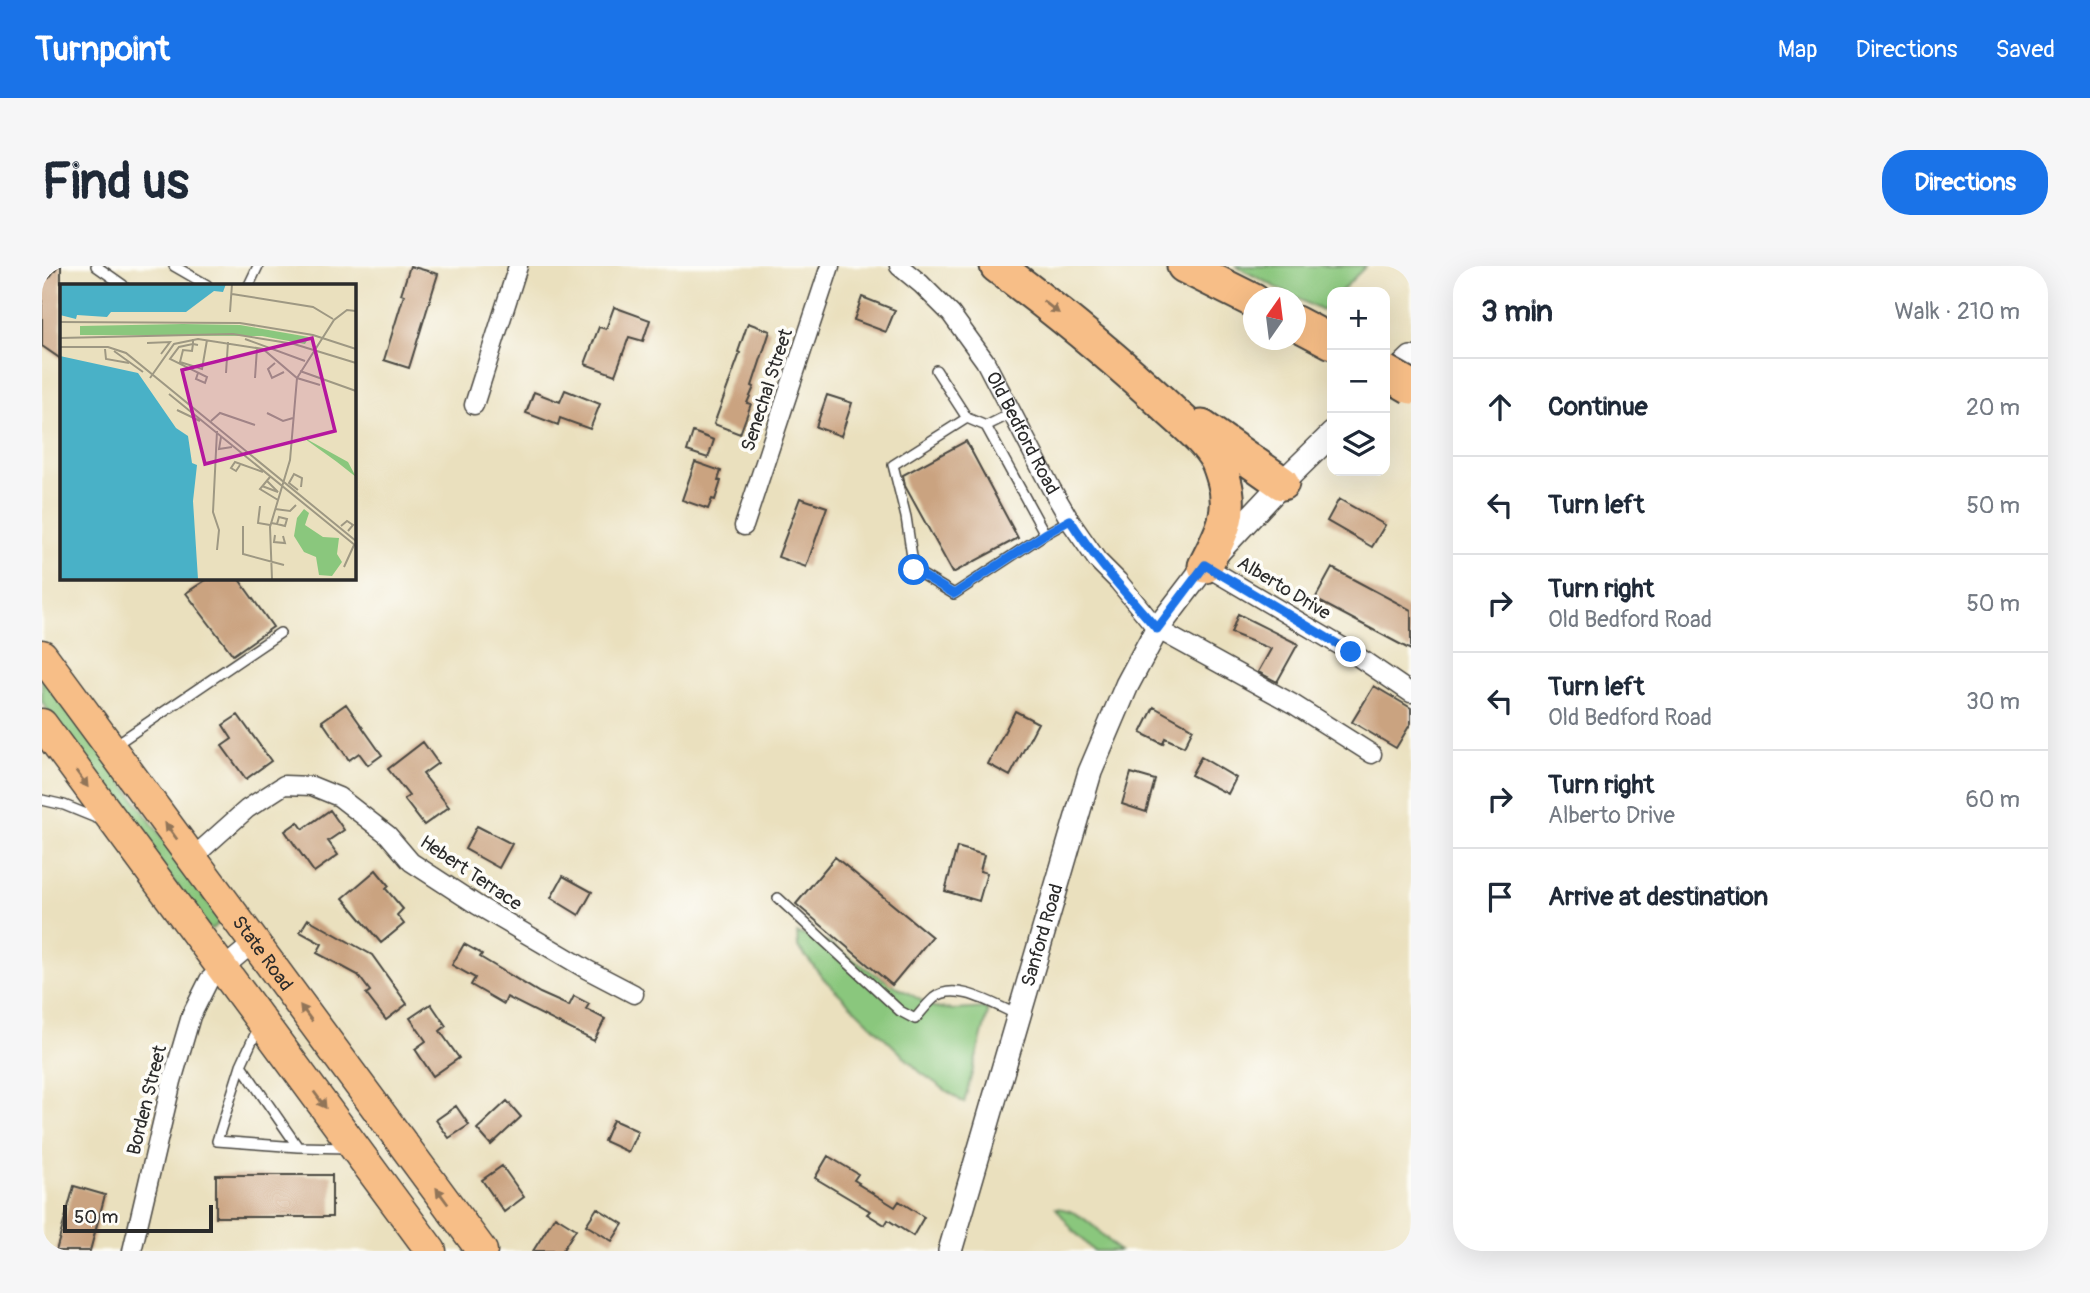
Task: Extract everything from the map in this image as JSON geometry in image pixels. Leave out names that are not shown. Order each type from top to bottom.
[{"type":"highway","points":[[997,266],[1055,309],[1148,389],[1195,433],[1216,458],[1224,481],[1227,502],[1225,527],[1205,565]]},
{"type":"highway","points":[[1184,266],[1243,296]]},
{"type":"highway","points":[[1306,328],[1327,339]]},
{"type":"highway","points":[[1390,375],[1411,387]]},
{"type":"highway","points":[[1148,389],[1282,483]]},
{"type":"main road","name":"State Road","points":[[42,655],[482,1251]]},
{"type":"main road","name":"State Road","points":[[42,724],[430,1251]]},
{"type":"street","points":[[474,405],[518,266]]},
{"type":"street","name":"Senechal Street","points":[[744,526],[830,266]]},
{"type":"street","name":"Old Bedford Road","points":[[899,266],[951,314],[985,360],[1070,520],[1097,560],[1157,629]]},
{"type":"street","points":[[1390,378],[1411,358]]},
{"type":"street","points":[[1327,439],[1205,565],[1157,629],[1293,704],[1372,754]]},
{"type":"street","name":"Alberto Drive","points":[[1205,565],[1351,652],[1411,693]]},
{"type":"street","name":"Sanford Road","points":[[950,1251],[1090,772],[1127,685],[1157,629]]},
{"type":"street","name":"Hebert Terrace","points":[[191,859],[247,809],[284,785],[312,786],[340,797],[387,835],[411,862],[477,905],[634,994]]},
{"type":"street","name":"Borden Street","points":[[132,1251],[172,1081],[191,1016],[209,980],[253,943]]},
{"type":"lane","points":[[96,266],[122,284]]},
{"type":"lane","points":[[174,266],[205,284]]},
{"type":"lane","points":[[249,284],[258,266]]},
{"type":"lane","points":[[936,370],[967,418],[986,426],[1045,534]]},
{"type":"lane","points":[[986,426],[1012,413]]},
{"type":"lane","points":[[967,418],[893,465],[906,517],[914,570],[954,594],[1070,520]]},
{"type":"lane","points":[[110,748],[281,632]]},
{"type":"lane","points":[[42,800],[64,805],[116,825]]},
{"type":"lane","points":[[778,898],[900,1011],[915,1019],[935,996],[951,990],[1020,1015]]},
{"type":"lane","points":[[262,1020],[242,1065],[217,1141],[355,1148]]},
{"type":"lane","points":[[242,1065],[298,1147]]},
{"type":"green space","points":[[1235,266],[1366,266],[1345,287],[1327,287],[1327,306],[1322,311],[1306,303],[1306,287],[1276,287]]},
{"type":"green space","points":[[42,668],[221,921],[212,929],[208,928],[42,702]]},
{"type":"green space","points":[[797,933],[828,943],[933,1007],[954,1010],[986,1008],[988,1013],[964,1103],[920,1072],[825,980],[798,947]]},
{"type":"green space","points":[[1056,1208],[1065,1209],[1083,1218],[1119,1251],[1093,1251]]},
{"type":"building","points":[[58,266],[61,266],[60,358],[42,346],[42,272],[49,278]]},
{"type":"building","points":[[410,266],[438,274],[409,368],[384,360]]},
{"type":"building","points":[[862,297],[895,310],[886,332],[854,320]]},
{"type":"building","points":[[614,307],[650,320],[643,341],[629,337],[615,375],[585,364],[599,327],[606,329]]},
{"type":"building","points":[[748,323],[770,331],[747,403],[751,404],[740,434],[714,424]]},
{"type":"building","points":[[565,390],[600,404],[590,429],[560,418],[558,425],[526,413],[534,392],[560,402]]},
{"type":"building","points":[[827,395],[852,403],[841,436],[816,427]]},
{"type":"building","points":[[693,432],[714,440],[708,458],[687,451]]},
{"type":"building","points":[[966,441],[1018,538],[953,573],[905,486],[903,475]]},
{"type":"building","points":[[695,462],[721,471],[715,500],[712,499],[708,509],[682,500]]},
{"type":"building","points":[[800,498],[827,507],[806,567],[778,557]]},
{"type":"building","points":[[1339,499],[1385,525],[1372,547],[1327,521]]},
{"type":"building","points":[[1332,568],[1411,610],[1411,650],[1315,599]]},
{"type":"building","points":[[207,579],[239,579],[273,627],[233,655],[186,593]]},
{"type":"building","points":[[1238,614],[1298,644],[1277,682],[1258,672],[1271,649],[1231,633]]},
{"type":"building","points":[[1374,686],[1411,708],[1411,723],[1396,748],[1352,722]]},
{"type":"building","points":[[346,704],[382,755],[368,765],[359,753],[349,760],[322,721]]},
{"type":"building","points":[[1154,707],[1193,729],[1184,747],[1165,738],[1163,744],[1141,733]]},
{"type":"building","points":[[1015,711],[1038,723],[1010,776],[988,764]]},
{"type":"building","points":[[238,715],[271,761],[246,779],[222,746],[232,739],[223,725]]},
{"type":"building","points":[[423,742],[438,763],[423,774],[449,807],[424,825],[404,799],[409,796],[388,769]]},
{"type":"building","points":[[1201,757],[1236,778],[1228,794],[1191,775]]},
{"type":"building","points":[[1131,773],[1155,780],[1146,812],[1122,804]]},
{"type":"building","points":[[330,810],[344,830],[328,841],[338,855],[314,872],[285,831],[298,822],[303,829]]},
{"type":"building","points":[[477,826],[512,844],[499,868],[465,849]]},
{"type":"building","points":[[957,847],[984,855],[980,871],[987,873],[979,901],[945,891]]},
{"type":"building","points":[[835,857],[932,937],[892,985],[796,904]]},
{"type":"building","points":[[376,870],[389,886],[386,889],[403,909],[397,915],[404,924],[381,943],[343,898]]},
{"type":"building","points":[[563,876],[592,892],[579,915],[551,898]]},
{"type":"building","points":[[308,919],[372,955],[407,1004],[386,1020],[366,994],[370,991],[358,975],[317,953],[322,944],[300,932]]},
{"type":"building","points":[[464,944],[482,954],[480,957],[540,993],[569,1006],[574,996],[589,1004],[586,1009],[605,1019],[594,1041],[507,997],[504,1004],[471,985],[475,978],[452,965]]},
{"type":"building","points":[[431,1004],[446,1026],[440,1031],[459,1058],[433,1076],[415,1049],[426,1041],[410,1018]]},
{"type":"building","points":[[507,1101],[521,1117],[491,1145],[477,1129]]},
{"type":"building","points":[[456,1106],[469,1125],[449,1138],[436,1120]]},
{"type":"building","points":[[613,1120],[638,1131],[628,1152],[604,1141]]},
{"type":"building","points":[[828,1156],[858,1174],[854,1180],[858,1184],[895,1207],[899,1201],[924,1217],[913,1236],[888,1220],[885,1225],[867,1214],[870,1211],[815,1178]]},
{"type":"building","points":[[502,1166],[524,1197],[504,1212],[482,1180]]},
{"type":"building","points":[[216,1175],[332,1175],[332,1217],[216,1217]]},
{"type":"building","points":[[74,1186],[105,1195],[90,1251],[56,1251]]},
{"type":"building","points":[[597,1208],[623,1224],[612,1241],[586,1225]]},
{"type":"building","points":[[555,1216],[576,1229],[562,1251],[533,1251]]},
{"type":"route","points":[[914,570],[954,594],[1070,520],[1097,560],[1157,629],[1205,565],[1351,652]]}]
